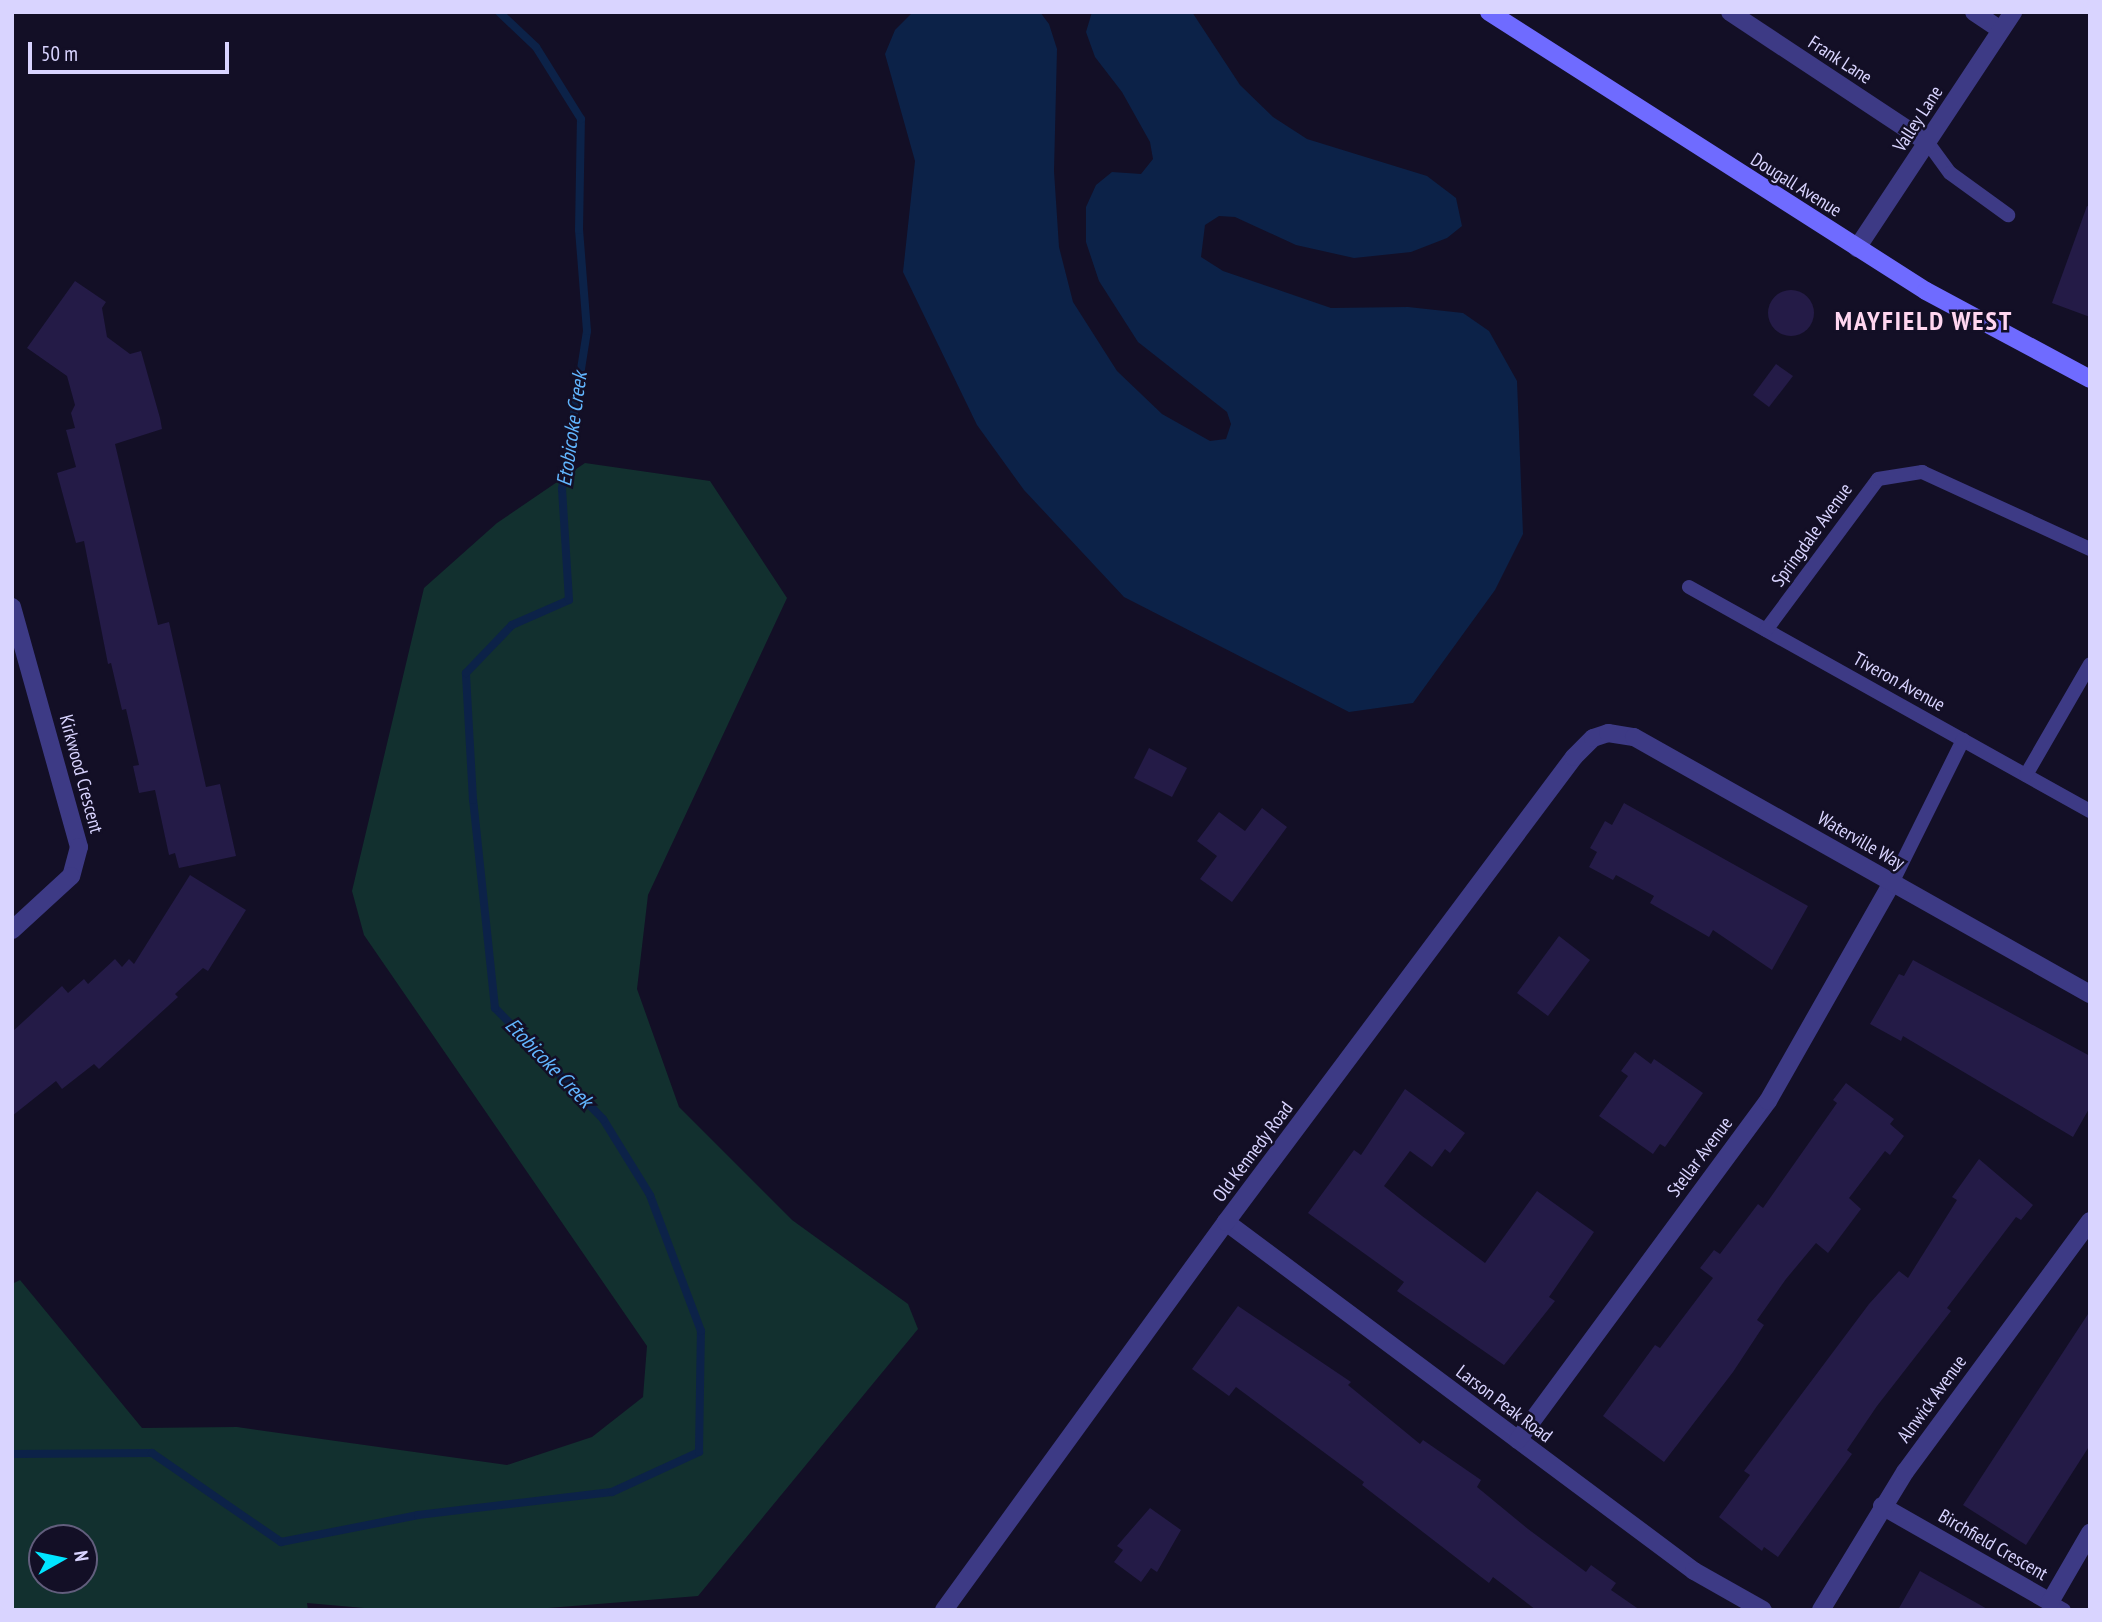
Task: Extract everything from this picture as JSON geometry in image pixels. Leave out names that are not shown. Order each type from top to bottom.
[{"type":"street","name":"Dougall Avenue","points":[[1489,12],[1926,291],[2090,379]]},
{"type":"street","name":"Frank Lane","points":[[1730,12],[1928,143]]},
{"type":"street","points":[[1974,12],[2001,30]]},
{"type":"street","name":"Valley Lane","points":[[1857,248],[2013,12]]},
{"type":"street","name":"Kirkwood Crescent","points":[[12,607],[79,847],[71,876],[12,930]]},
{"type":"street","name":"Waterville Way","points":[[1608,733],[1634,737],[2090,995]]},
{"type":"street","name":"Old Kennedy Road","points":[[944,1610],[1226,1222],[1574,757],[1592,738],[1608,733]]},
{"type":"street","name":"Stellar Avenue","points":[[1518,1440],[1768,1101],[1892,883]]},
{"type":"street","name":"Alnwick Avenue","points":[[1821,1610],[1882,1506],[2090,1221]]},
{"type":"street","name":"Larson Peak Road","points":[[1226,1222],[1694,1571],[1763,1610]]},
{"type":"street","name":"Birchfield Crescent","points":[[1882,1506],[2057,1606],[2090,1533]]},
{"type":"lane","points":[[1928,143],[1950,173],[2008,215]]},
{"type":"lane","name":"Springdale Avenue","points":[[1766,630],[1878,479],[1922,472],[2090,549]]},
{"type":"lane","name":"Tiveron Avenue","points":[[1689,587],[2090,811]]},
{"type":"lane","points":[[2026,775],[2090,664]]},
{"type":"lane","points":[[1892,883],[1963,740]]},
{"type":"green space","points":[[585,463],[710,481],[787,598],[648,895],[637,989],[679,1107],[792,1220],[908,1304],[918,1329],[698,1596],[523,1610],[387,1610],[307,1603],[308,1610],[12,1610],[12,1284],[20,1280],[142,1428],[237,1427],[507,1465],[592,1437],[643,1397],[647,1346],[364,935],[352,891],[424,588],[497,523]]},
{"type":"water","points":[[913,12],[1040,12],[1049,24],[1057,49],[1054,171],[1059,247],[1073,302],[1117,371],[1162,414],[1210,441],[1226,439],[1231,424],[1227,412],[1138,342],[1099,281],[1086,242],[1086,207],[1096,185],[1112,172],[1141,174],[1153,159],[1150,142],[1122,92],[1095,57],[1086,32],[1092,12],[1192,12],[1240,85],[1273,117],[1307,139],[1427,176],[1456,198],[1462,226],[1447,238],[1411,252],[1354,258],[1296,245],[1235,217],[1219,216],[1205,225],[1201,257],[1223,271],[1331,308],[1408,307],[1463,313],[1489,331],[1517,381],[1523,534],[1495,590],[1413,703],[1349,712],[1124,597],[1024,490],[977,425],[903,272],[915,161],[885,54],[895,30]]},
{"type":"building","points":[[2087,206],[2090,207],[2090,317],[2052,303]]},
{"type":"building","points":[[75,281],[106,302],[102,308],[107,337],[130,354],[141,351],[160,418],[162,429],[115,444],[158,625],[169,622],[206,787],[220,784],[236,856],[179,868],[175,853],[169,855],[155,790],[139,793],[133,766],[139,765],[126,709],[122,710],[111,663],[108,664],[84,541],[76,543],[57,473],[76,467],[66,430],[75,428],[71,413],[75,405],[67,376],[27,348]]},
{"type":"building","points":[[1791,290],[1807,297],[1814,313],[1807,329],[1791,336],[1775,329],[1768,313],[1775,297]]},
{"type":"building","points":[[1776,364],[1793,376],[1769,407],[1753,395]]},
{"type":"building","points":[[1149,748],[1187,768],[1172,797],[1134,778]]},
{"type":"building","points":[[1624,803],[1808,906],[1772,970],[1713,930],[1709,937],[1650,903],[1654,896],[1616,875],[1613,880],[1589,867],[1597,852],[1590,848],[1605,821],[1612,825]]},
{"type":"building","points":[[1262,808],[1287,827],[1232,902],[1200,879],[1217,856],[1197,841],[1219,812],[1245,831]]},
{"type":"building","points":[[190,875],[246,910],[208,971],[203,968],[175,994],[178,997],[99,1069],[94,1064],[62,1089],[56,1081],[12,1116],[12,1032],[62,986],[68,993],[84,979],[88,984],[115,959],[122,967],[129,959],[134,964]]},
{"type":"building","points":[[1559,936],[1590,960],[1548,1016],[1517,993]]},
{"type":"building","points":[[1913,960],[2090,1056],[2090,1107],[2073,1137],[1903,1036],[1901,1041],[1870,1024],[1899,974],[1904,976]]},
{"type":"building","points":[[1635,1052],[1651,1064],[1654,1059],[1703,1093],[1665,1147],[1660,1144],[1653,1154],[1599,1116],[1628,1076],[1621,1071]]},
{"type":"building","points":[[1846,1083],[1894,1119],[1890,1124],[1904,1136],[1890,1155],[1885,1151],[1849,1198],[1861,1209],[1828,1253],[1816,1243],[1786,1279],[1757,1320],[1764,1325],[1733,1372],[1664,1462],[1603,1416],[1655,1345],[1660,1348],[1713,1278],[1700,1268],[1714,1250],[1720,1254],[1758,1204],[1763,1208],[1837,1103],[1833,1100]]},
{"type":"building","points":[[1405,1089],[1465,1133],[1450,1153],[1445,1149],[1432,1167],[1410,1151],[1384,1186],[1422,1216],[1485,1263],[1537,1191],[1594,1232],[1549,1297],[1555,1301],[1504,1365],[1397,1291],[1404,1282],[1308,1213],[1354,1150],[1361,1155]]},
{"type":"building","points":[[1979,1159],[2033,1205],[2021,1220],[2016,1217],[1947,1308],[1951,1311],[1877,1406],[1847,1450],[1852,1454],[1778,1557],[1764,1547],[1762,1551],[1719,1517],[1750,1475],[1744,1471],[1869,1304],[1899,1271],[1908,1278],[1957,1200],[1952,1197]]},
{"type":"building","points":[[1238,1306],[1351,1382],[1348,1385],[1420,1444],[1423,1440],[1481,1480],[1477,1487],[1528,1529],[1586,1572],[1591,1565],[1616,1583],[1611,1590],[1640,1610],[1536,1610],[1493,1577],[1489,1583],[1362,1485],[1364,1482],[1236,1387],[1229,1396],[1192,1369]]},
{"type":"building","points":[[2090,1311],[2090,1445],[2026,1545],[1963,1505]]},
{"type":"building","points":[[1150,1508],[1181,1530],[1157,1572],[1151,1568],[1141,1582],[1114,1562],[1123,1550],[1117,1546]]},
{"type":"building","points":[[1920,1571],[1989,1610],[1898,1610]]},
{"type":"waterway","name":"Etobicoke Creek","points":[[12,1454],[152,1453],[281,1542],[418,1515],[612,1492],[699,1452],[701,1331],[650,1195],[603,1119],[495,1008],[473,800],[466,673],[512,625],[569,600],[562,489],[587,331],[579,230],[581,119],[536,47],[499,12]]},
{"type":"district","name":"MAYFIELD WEST","points":[[1924,321]]}]
